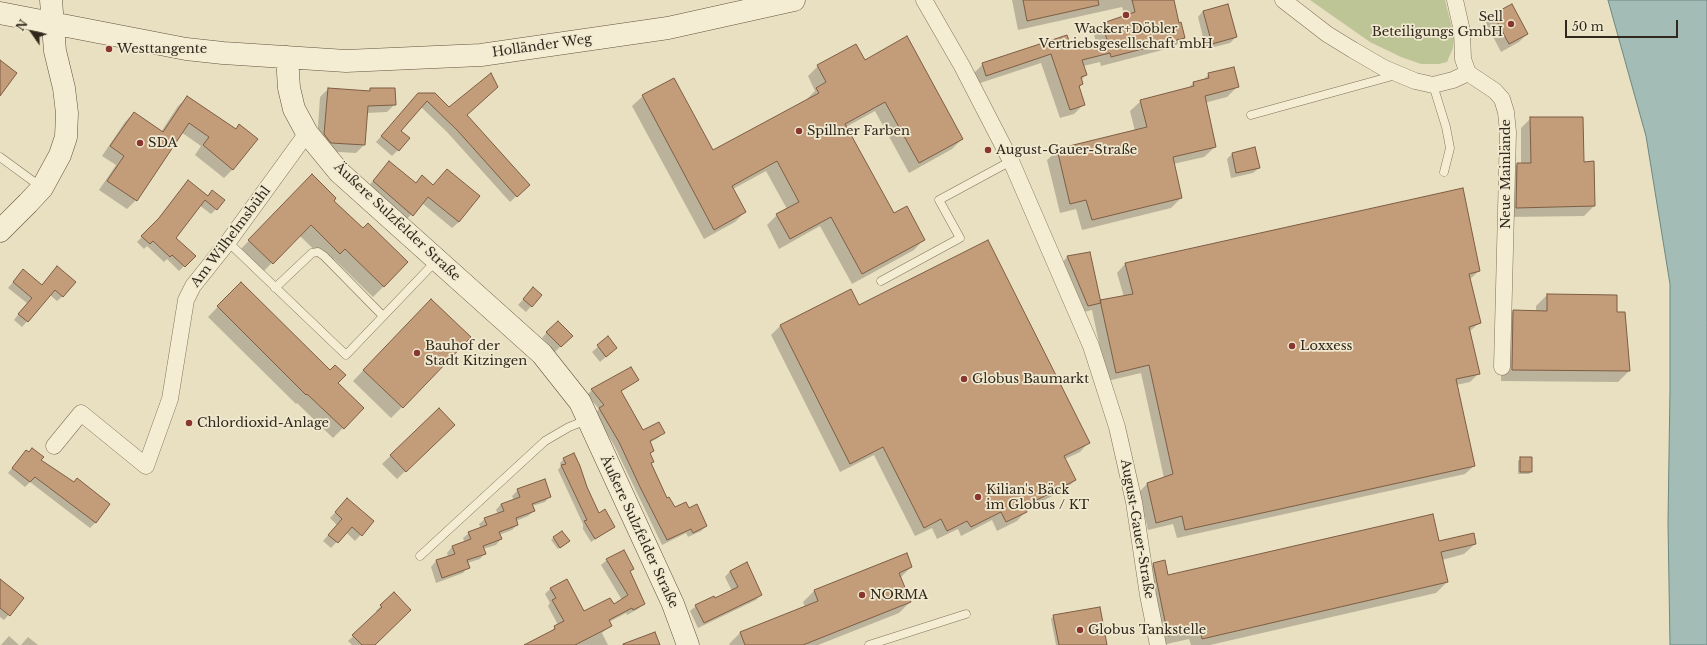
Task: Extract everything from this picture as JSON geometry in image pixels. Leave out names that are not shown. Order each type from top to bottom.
[{"type":"main road","points":[[0,231],[42,188],[60,155],[66,137],[67,113],[64,88],[56,59],[51,0]]},
{"type":"main road","name":"Holländer Weg","points":[[287,57],[346,61],[481,55],[668,28],[794,0]]},
{"type":"main road","points":[[0,13],[186,49],[287,57]]},
{"type":"main road","name":"Äußere Sulzfelder Straße","points":[[287,57],[291,98],[294,109],[307,133],[339,172],[542,354],[580,402],[672,604],[688,645]]},
{"type":"street","name":"August-Gauer-Straße","points":[[924,0],[962,66],[1011,161],[1091,346],[1117,427],[1134,502],[1148,595],[1158,645]]},
{"type":"street","points":[[1282,0],[1333,38],[1384,68],[1415,81],[1433,85],[1452,80],[1468,73],[1463,59],[1462,31],[1455,0]]},
{"type":"street","name":"Neue Mainlände","points":[[1468,73],[1495,91],[1502,99],[1506,112],[1508,132],[1502,367]]},
{"type":"street","name":"Am Wilhelmsbühl","points":[[54,446],[80,413],[146,466],[170,399],[186,300],[193,286],[228,242],[307,133]]},
{"type":"lane","points":[[1252,115],[1398,74]]},
{"type":"lane","points":[[1433,85],[1446,127],[1450,148],[1444,172]]},
{"type":"lane","points":[[0,157],[42,188]]},
{"type":"lane","points":[[881,281],[960,238],[939,200],[1011,161]]},
{"type":"lane","points":[[228,242],[346,355],[437,260]]},
{"type":"lane","points":[[275,288],[312,253],[318,252],[324,256],[383,316]]},
{"type":"lane","points":[[420,556],[545,440],[569,427],[587,420]]},
{"type":"lane","points":[[869,645],[966,614]]},
{"type":"green space","points":[[1310,0],[1445,0],[1454,36],[1453,48],[1447,62],[1439,64],[1421,64],[1401,57],[1370,42]]},
{"type":"water","points":[[1608,0],[1707,0],[1707,645],[1670,645],[1668,522],[1670,284],[1646,136]]},
{"type":"building","points":[[1023,0],[1098,0],[1099,5],[1027,21]]},
{"type":"building","points":[[1132,0],[1174,0],[1179,23],[1181,22],[1185,38],[1111,57],[1110,53],[1082,60],[1087,75],[1081,77],[1083,84],[1079,86],[1085,105],[1070,110],[1051,54],[986,76],[982,63],[1067,35],[1071,47],[1077,45],[1078,48],[1107,41],[1103,23],[1135,12]]},
{"type":"building","points":[[1228,4],[1237,37],[1212,44],[1203,11]]},
{"type":"building","name":"Sell Beteiligungs GmbH","points":[[1512,4],[1528,34],[1509,44],[1493,14]]},
{"type":"building","name":"Spillner Farben","points":[[907,36],[963,139],[919,163],[885,102],[845,124],[894,213],[907,206],[925,240],[862,274],[831,217],[790,239],[776,214],[799,202],[777,161],[732,186],[746,212],[714,230],[642,95],[674,78],[713,150],[819,93],[816,88],[826,82],[817,65],[856,44],[865,60]]},
{"type":"building","points":[[0,60],[17,73],[0,96]]},
{"type":"building","points":[[1234,67],[1239,87],[1205,96],[1216,147],[1173,157],[1182,198],[1092,220],[1086,200],[1070,204],[1057,149],[1147,127],[1140,100],[1194,86],[1193,82],[1209,78],[1208,73]]},
{"type":"building","points":[[491,73],[498,87],[467,115],[530,185],[517,197],[457,130],[427,101],[401,131],[410,138],[399,151],[381,136],[418,93],[435,93],[449,107]]},
{"type":"building","points":[[328,88],[370,91],[370,88],[395,88],[396,105],[368,106],[365,145],[331,143],[324,134]]},
{"type":"building","points":[[187,96],[236,129],[239,124],[258,139],[233,170],[203,145],[209,137],[189,123],[137,201],[107,181],[124,156],[110,146],[134,112],[163,132]]},
{"type":"building","points":[[1530,117],[1583,117],[1584,162],[1594,161],[1595,206],[1516,208],[1517,163],[1531,163]]},
{"type":"building","points":[[1255,147],[1260,168],[1236,173],[1232,153]]},
{"type":"building","points":[[389,161],[416,183],[422,175],[433,185],[447,169],[480,196],[459,222],[428,197],[413,216],[373,181]]},
{"type":"building","points":[[312,174],[336,198],[334,201],[363,228],[368,223],[408,262],[384,287],[345,249],[340,254],[311,225],[273,264],[248,240]]},
{"type":"building","points":[[188,180],[208,196],[212,190],[225,200],[217,210],[205,200],[176,238],[196,256],[185,267],[172,255],[170,257],[153,241],[150,244],[141,236],[159,218]]},
{"type":"building","name":"Loxxess","points":[[1463,188],[1480,271],[1469,274],[1481,323],[1469,327],[1480,374],[1456,379],[1475,466],[1185,530],[1182,516],[1156,523],[1147,483],[1173,474],[1149,365],[1116,373],[1100,300],[1133,294],[1125,263]]},
{"type":"building","name":"Globus Baumarkt","points":[[988,240],[1090,443],[1064,456],[1076,480],[1025,506],[1027,512],[1006,522],[1001,512],[971,527],[967,521],[947,531],[941,519],[924,528],[883,447],[850,464],[780,325],[851,289],[859,305]]},
{"type":"building","points":[[1090,252],[1101,303],[1088,306],[1067,256]]},
{"type":"building","points":[[57,266],[76,282],[63,297],[55,290],[28,322],[18,314],[32,298],[13,282],[23,269],[42,285]]},
{"type":"building","points":[[241,282],[330,370],[335,365],[346,375],[338,383],[364,408],[344,429],[307,394],[306,395],[217,306]]},
{"type":"building","points":[[533,287],[542,295],[532,307],[523,299]]},
{"type":"building","points":[[1547,294],[1617,295],[1617,312],[1625,312],[1630,371],[1512,370],[1513,310],[1547,311]]},
{"type":"building","name":"Bauhof der Stadt Kitzingen","points":[[431,299],[471,337],[403,408],[363,370]]},
{"type":"building","points":[[558,321],[573,336],[561,347],[546,332]]},
{"type":"building","points":[[608,336],[617,348],[606,357],[597,345]]},
{"type":"building","points":[[631,367],[639,380],[621,391],[643,430],[659,422],[665,433],[650,441],[654,451],[650,453],[654,462],[651,463],[667,498],[669,497],[675,507],[686,502],[689,508],[697,504],[707,526],[693,533],[691,529],[667,540],[619,442],[599,408],[604,405],[591,389]]},
{"type":"building","points":[[439,408],[455,425],[406,472],[390,455]]},
{"type":"building","points":[[32,448],[44,457],[41,460],[74,482],[77,478],[110,504],[96,523],[35,477],[30,482],[12,468],[26,450],[29,452]]},
{"type":"building","points":[[574,453],[599,513],[605,509],[615,527],[595,539],[584,521],[587,520],[561,465],[566,464],[563,458]]},
{"type":"building","points":[[1520,457],[1532,457],[1532,472],[1520,472]]},
{"type":"building","points":[[545,479],[551,497],[532,504],[535,511],[516,518],[518,525],[499,532],[502,539],[483,546],[486,554],[467,560],[470,568],[442,578],[436,560],[455,554],[452,546],[471,539],[468,532],[487,525],[484,518],[504,511],[501,504],[520,497],[517,489]]},
{"type":"building","points":[[347,498],[374,521],[362,536],[352,527],[338,543],[328,535],[342,519],[335,512]]},
{"type":"building","points":[[1433,514],[1439,541],[1474,533],[1476,544],[1441,552],[1448,582],[1202,639],[1200,629],[1168,636],[1153,563],[1165,560],[1168,575]]},
{"type":"building","points":[[562,531],[570,541],[560,548],[553,537]]},
{"type":"building","points":[[624,550],[634,569],[630,571],[645,604],[633,610],[632,608],[609,620],[612,626],[575,645],[524,645],[555,629],[554,626],[564,621],[552,600],[556,598],[550,588],[567,579],[584,611],[610,598],[614,604],[628,595],[606,559]]},
{"type":"building","name":"NORMA","points":[[907,553],[912,567],[899,573],[911,602],[803,645],[745,645],[740,632],[818,601],[814,590]]},
{"type":"building","points":[[747,562],[762,595],[704,623],[695,605],[714,596],[715,598],[738,587],[730,571]]},
{"type":"building","points":[[0,579],[24,598],[10,616],[0,608]]},
{"type":"building","points":[[394,592],[411,610],[375,645],[362,645],[352,635],[382,607],[380,605]]},
{"type":"building","name":"Globus Tankstelle","points":[[1100,607],[1107,645],[1059,645],[1053,615]]},
{"type":"building","points":[[655,632],[660,645],[623,645],[623,644]]},
{"type":"place","name":"Wacker+Döbler Vertriebsgesellschaft mbH","points":[[1126,15]]},
{"type":"place","name":"Sell Beteiligungs GmbH","points":[[1511,24]]},
{"type":"place","name":"Westtangente","points":[[109,49]]},
{"type":"place","name":"Spillner Farben","points":[[799,131]]},
{"type":"place","name":"SDA","points":[[140,143]]},
{"type":"place","name":"August-Gauer-Straße","points":[[988,150]]},
{"type":"place","name":"Loxxess","points":[[1292,346]]},
{"type":"place","name":"Bauhof der Stadt Kitzingen","points":[[417,353]]},
{"type":"place","name":"Globus Baumarkt","points":[[964,379]]},
{"type":"place","name":"Chlordioxid-Anlage","points":[[189,423]]},
{"type":"place","name":"Kilian's Bäck im Globus / KT","points":[[978,497]]},
{"type":"place","name":"NORMA","points":[[862,595]]},
{"type":"place","name":"Globus Tankstelle","points":[[1080,630]]}]
